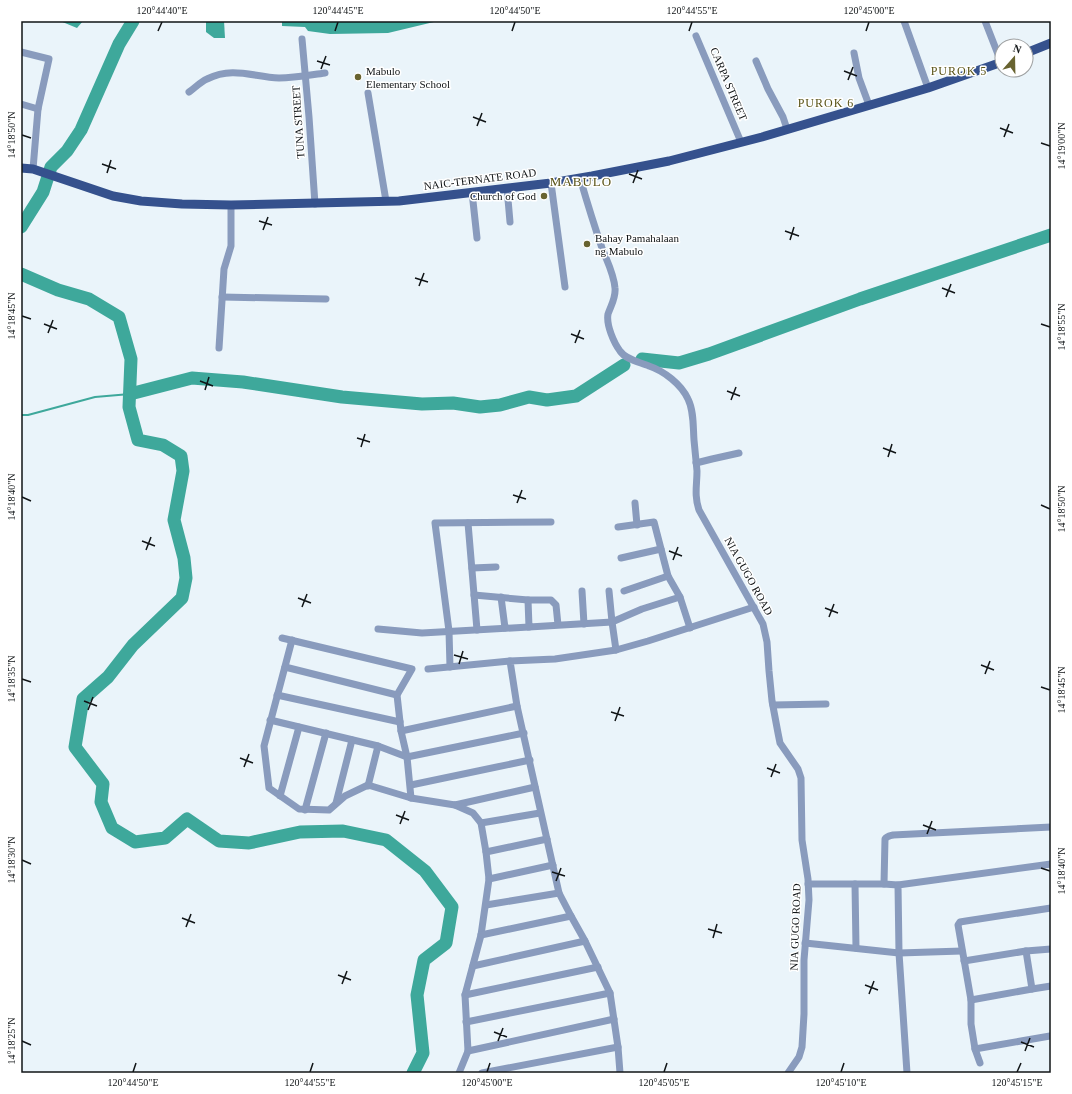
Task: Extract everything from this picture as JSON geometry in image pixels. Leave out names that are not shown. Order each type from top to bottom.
[{"type":"main road","points":[[1034,50],[1051,43]]},
{"type":"main road","name":"NAIC-TERNATE ROAD","points":[[21,168],[33,169],[113,196],[141,201],[231,206],[399,201],[551,183],[670,161],[928,88],[994,65]]},
{"type":"street","points":[[904,21],[928,88]]},
{"type":"street","points":[[985,21],[994,43]]},
{"type":"street","name":"CARPA STREET","points":[[696,36],[741,142]]},
{"type":"street","name":"TUNA STREET","points":[[302,39],[316,204]]},
{"type":"street","points":[[21,52],[49,59],[38,109],[33,169]]},
{"type":"street","points":[[854,53],[859,78],[869,105]]},
{"type":"street","points":[[756,61],[768,89],[783,117],[787,129]]},
{"type":"street","points":[[189,92],[205,79],[227,72],[246,73],[278,78],[306,76],[325,72]]},
{"type":"street","points":[[368,93],[386,201]]},
{"type":"street","points":[[21,104],[38,109]]},
{"type":"street","name":"NIA GUGO ROAD","points":[[580,178],[614,283],[614,300],[608,316],[608,323],[614,340],[621,353],[629,358],[660,370],[677,384],[686,395],[689,403],[692,414],[696,463],[696,502],[699,510],[763,624],[766,632],[773,704],[780,743],[796,765],[801,778],[802,840],[809,900],[804,960],[804,1014],[802,1047],[799,1057],[788,1073]]},
{"type":"street","points":[[551,183],[565,287]]},
{"type":"street","points":[[506,188],[510,222]]},
{"type":"street","points":[[472,192],[477,238]]},
{"type":"street","points":[[219,348],[224,269],[231,246],[231,206]]},
{"type":"street","points":[[222,297],[326,299]]},
{"type":"street","points":[[696,463],[712,458],[739,453]]},
{"type":"street","points":[[635,503],[637,525]]},
{"type":"street","points":[[450,667],[449,632],[435,523],[551,522]]},
{"type":"street","points":[[618,527],[654,522],[668,576],[680,597],[690,628]]},
{"type":"street","points":[[468,523],[477,630]]},
{"type":"street","points":[[621,558],[661,549]]},
{"type":"street","points":[[472,568],[496,567]]},
{"type":"street","points":[[624,591],[668,576]]},
{"type":"street","points":[[582,591],[584,624]]},
{"type":"street","points":[[609,591],[616,650]]},
{"type":"street","points":[[474,595],[528,600],[551,600],[556,605],[558,625]]},
{"type":"street","points":[[501,597],[505,628]]},
{"type":"street","points":[[378,629],[422,633],[612,622],[680,597]]},
{"type":"street","points":[[528,600],[529,627]]},
{"type":"street","points":[[428,669],[510,661],[555,660],[616,650],[754,607]]},
{"type":"street","points":[[282,638],[412,669],[397,695],[401,731],[407,757],[412,798]]},
{"type":"street","points":[[292,640],[264,746],[269,788],[299,809],[329,810],[345,796],[368,786],[412,798],[455,805],[473,813],[481,823],[486,852],[488,879],[486,905],[481,935],[465,995],[468,1051],[460,1073]]},
{"type":"street","points":[[510,661],[517,706],[559,893],[585,941],[610,993],[618,1047],[620,1073]]},
{"type":"street","points":[[285,667],[397,695]]},
{"type":"street","points":[[277,695],[400,722]]},
{"type":"street","points":[[773,704],[826,704]]},
{"type":"street","points":[[401,731],[517,706]]},
{"type":"street","points":[[270,720],[378,746],[407,757],[524,733]]},
{"type":"street","points":[[280,796],[299,727]]},
{"type":"street","points":[[305,810],[326,733]]},
{"type":"street","points":[[336,804],[352,740]]},
{"type":"street","points":[[368,786],[378,746]]},
{"type":"street","points":[[411,785],[530,760]]},
{"type":"street","points":[[455,805],[535,787]]},
{"type":"street","points":[[481,823],[540,813]]},
{"type":"street","points":[[884,884],[884,839],[886,837],[893,835],[1051,827]]},
{"type":"street","points":[[486,852],[547,839]]},
{"type":"street","points":[[808,884],[898,885],[1051,864]]},
{"type":"street","points":[[488,879],[553,865]]},
{"type":"street","points":[[855,884],[856,948]]},
{"type":"street","points":[[898,885],[899,953],[907,1073]]},
{"type":"street","points":[[486,905],[559,893]]},
{"type":"street","points":[[980,1063],[975,1049],[970,1024],[971,1000],[958,925],[960,922],[1051,908]]},
{"type":"street","points":[[481,935],[571,916]]},
{"type":"street","points":[[473,966],[585,941]]},
{"type":"street","points":[[805,943],[899,953],[962,951]]},
{"type":"street","points":[[964,961],[1026,951],[1051,949]]},
{"type":"street","points":[[1026,951],[1032,989]]},
{"type":"street","points":[[465,995],[598,967]]},
{"type":"street","points":[[971,1000],[1051,986]]},
{"type":"street","points":[[466,1022],[610,993]]},
{"type":"street","points":[[468,1051],[614,1019]]},
{"type":"street","points":[[975,1049],[1050,1036]]},
{"type":"street","points":[[482,1073],[618,1047]]},
{"type":"shaded area","points":[[60,21],[83,21],[77,28]]},
{"type":"shaded area","points":[[206,21],[224,21],[225,38],[214,38],[206,32]]},
{"type":"shaded area","points":[[282,21],[438,21],[388,33],[330,34],[308,31],[305,27],[282,26]]},
{"type":"waterway","points":[[21,227],[43,192],[51,167],[67,151],[81,130],[119,44],[133,21]]},
{"type":"waterway","points":[[642,359],[679,363],[709,354],[860,299],[1051,235]]},
{"type":"waterway","points":[[21,274],[58,290],[89,299],[119,317],[131,359],[129,407],[138,440],[163,445],[181,456],[183,471],[174,520],[184,558],[186,578],[182,598],[133,645],[108,677],[83,699],[75,747],[103,784],[101,802],[112,828],[135,842],[165,838],[187,819],[219,841],[249,843],[300,832],[343,831],[386,840],[425,871],[452,907],[446,943],[424,960],[417,995],[423,1053],[413,1073]]},
{"type":"waterway","points":[[130,394],[192,378],[243,382],[342,397],[422,404],[453,403],[480,407],[500,405],[529,397],[547,400],[576,396],[624,365]]},
{"type":"waterway","points":[[21,415],[28,415],[95,397],[130,394]]},
{"type":"place","name":"Mabulo Elementary School","points":[[358,77]]},
{"type":"place","name":"Church of God","points":[[544,196]]},
{"type":"place","name":"Bahay Pamahalaan ng Mabulo","points":[[587,244]]},
{"type":"district","name":"PUROK 5","points":[[959,71]]},
{"type":"district","name":"PUROK 6","points":[[826,103]]},
{"type":"district","name":"MABULO","points":[[581,181]]}]
